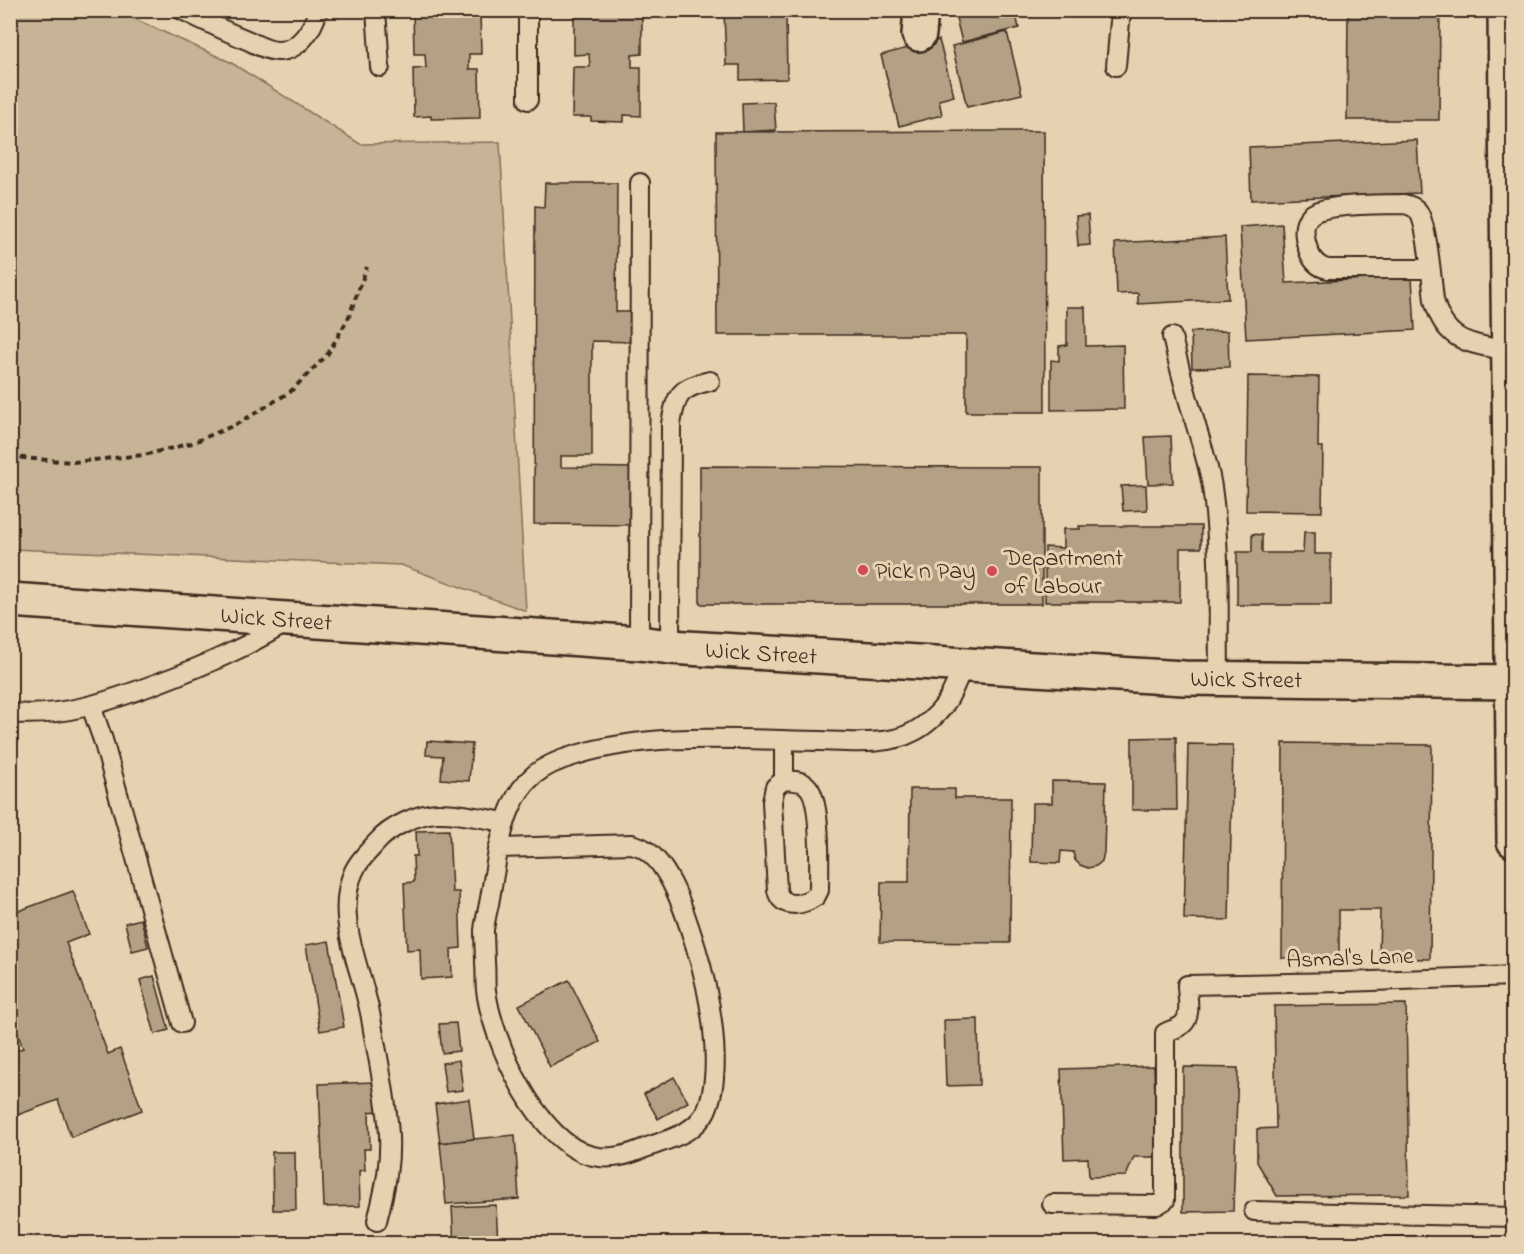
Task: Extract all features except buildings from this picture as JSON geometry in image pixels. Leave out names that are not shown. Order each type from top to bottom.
[{"type":"street","points":[[1505,10],[1510,110],[1508,351],[1514,841]]},
{"type":"street","name":"Wick Street","points":[[10,600],[655,645],[1184,678],[1513,682]]},
{"type":"lane","points":[[182,10],[264,48],[278,51],[295,46],[306,36],[315,22],[318,10]]},
{"type":"lane","points":[[376,10],[380,67]]},
{"type":"lane","points":[[528,10],[528,100]]},
{"type":"lane","points":[[1116,66],[1121,10]]},
{"type":"lane","points":[[640,183],[655,645]]},
{"type":"lane","points":[[1430,269],[1321,268],[1307,248],[1304,228],[1306,221],[1315,213],[1329,208],[1411,205],[1417,209],[1424,221],[1437,312],[1444,324],[1452,334],[1466,342],[1508,351]]},
{"type":"lane","points":[[1172,337],[1212,485],[1218,570],[1219,678]]},
{"type":"lane","points":[[655,645],[671,424],[678,396],[687,388],[710,381]]},
{"type":"lane","points":[[10,712],[49,713],[91,706],[114,699],[207,664],[264,637],[290,620]]},
{"type":"lane","points":[[499,848],[632,844],[645,849],[658,861],[679,900],[698,955],[713,1033],[714,1072],[710,1098],[705,1114],[698,1123],[684,1133],[629,1154],[610,1158],[589,1155],[565,1143],[539,1116],[508,1063],[493,1023],[486,990],[484,929],[499,848],[505,822],[515,799],[523,786],[547,766],[593,750],[624,744],[709,739],[857,742],[890,740],[912,733],[930,720],[946,702],[964,665]]},
{"type":"lane","points":[[91,706],[103,740],[182,1023]]},
{"type":"lane","points":[[784,741],[784,780]]},
{"type":"lane","points":[[784,780],[807,785],[816,805],[819,890],[816,896],[802,902],[782,902],[778,897],[772,802],[775,787],[784,780]]},
{"type":"lane","points":[[377,1221],[387,1180],[390,1154],[388,1123],[368,1001],[347,926],[349,889],[354,871],[382,837],[399,825],[415,819],[437,813],[505,822]]},
{"type":"lane","name":"Asmal's Lane","points":[[1052,1204],[1157,1205],[1166,1200],[1165,1033],[1181,1026],[1188,1018],[1187,985],[1514,976]]},
{"type":"lane","points":[[1254,1211],[1514,1217]]},
{"type":"path","points":[[10,457],[73,462],[144,455],[192,443],[237,424],[290,392],[327,355],[348,319],[367,267]]},
{"type":"shaded area","points":[[10,11],[117,11],[230,62],[360,144],[500,142],[526,611],[401,565],[11,549]]},
{"type":"place","name":"Pick n Pay","points":[[863,570]]},
{"type":"place","name":"Department of Labour","points":[[992,571]]}]
